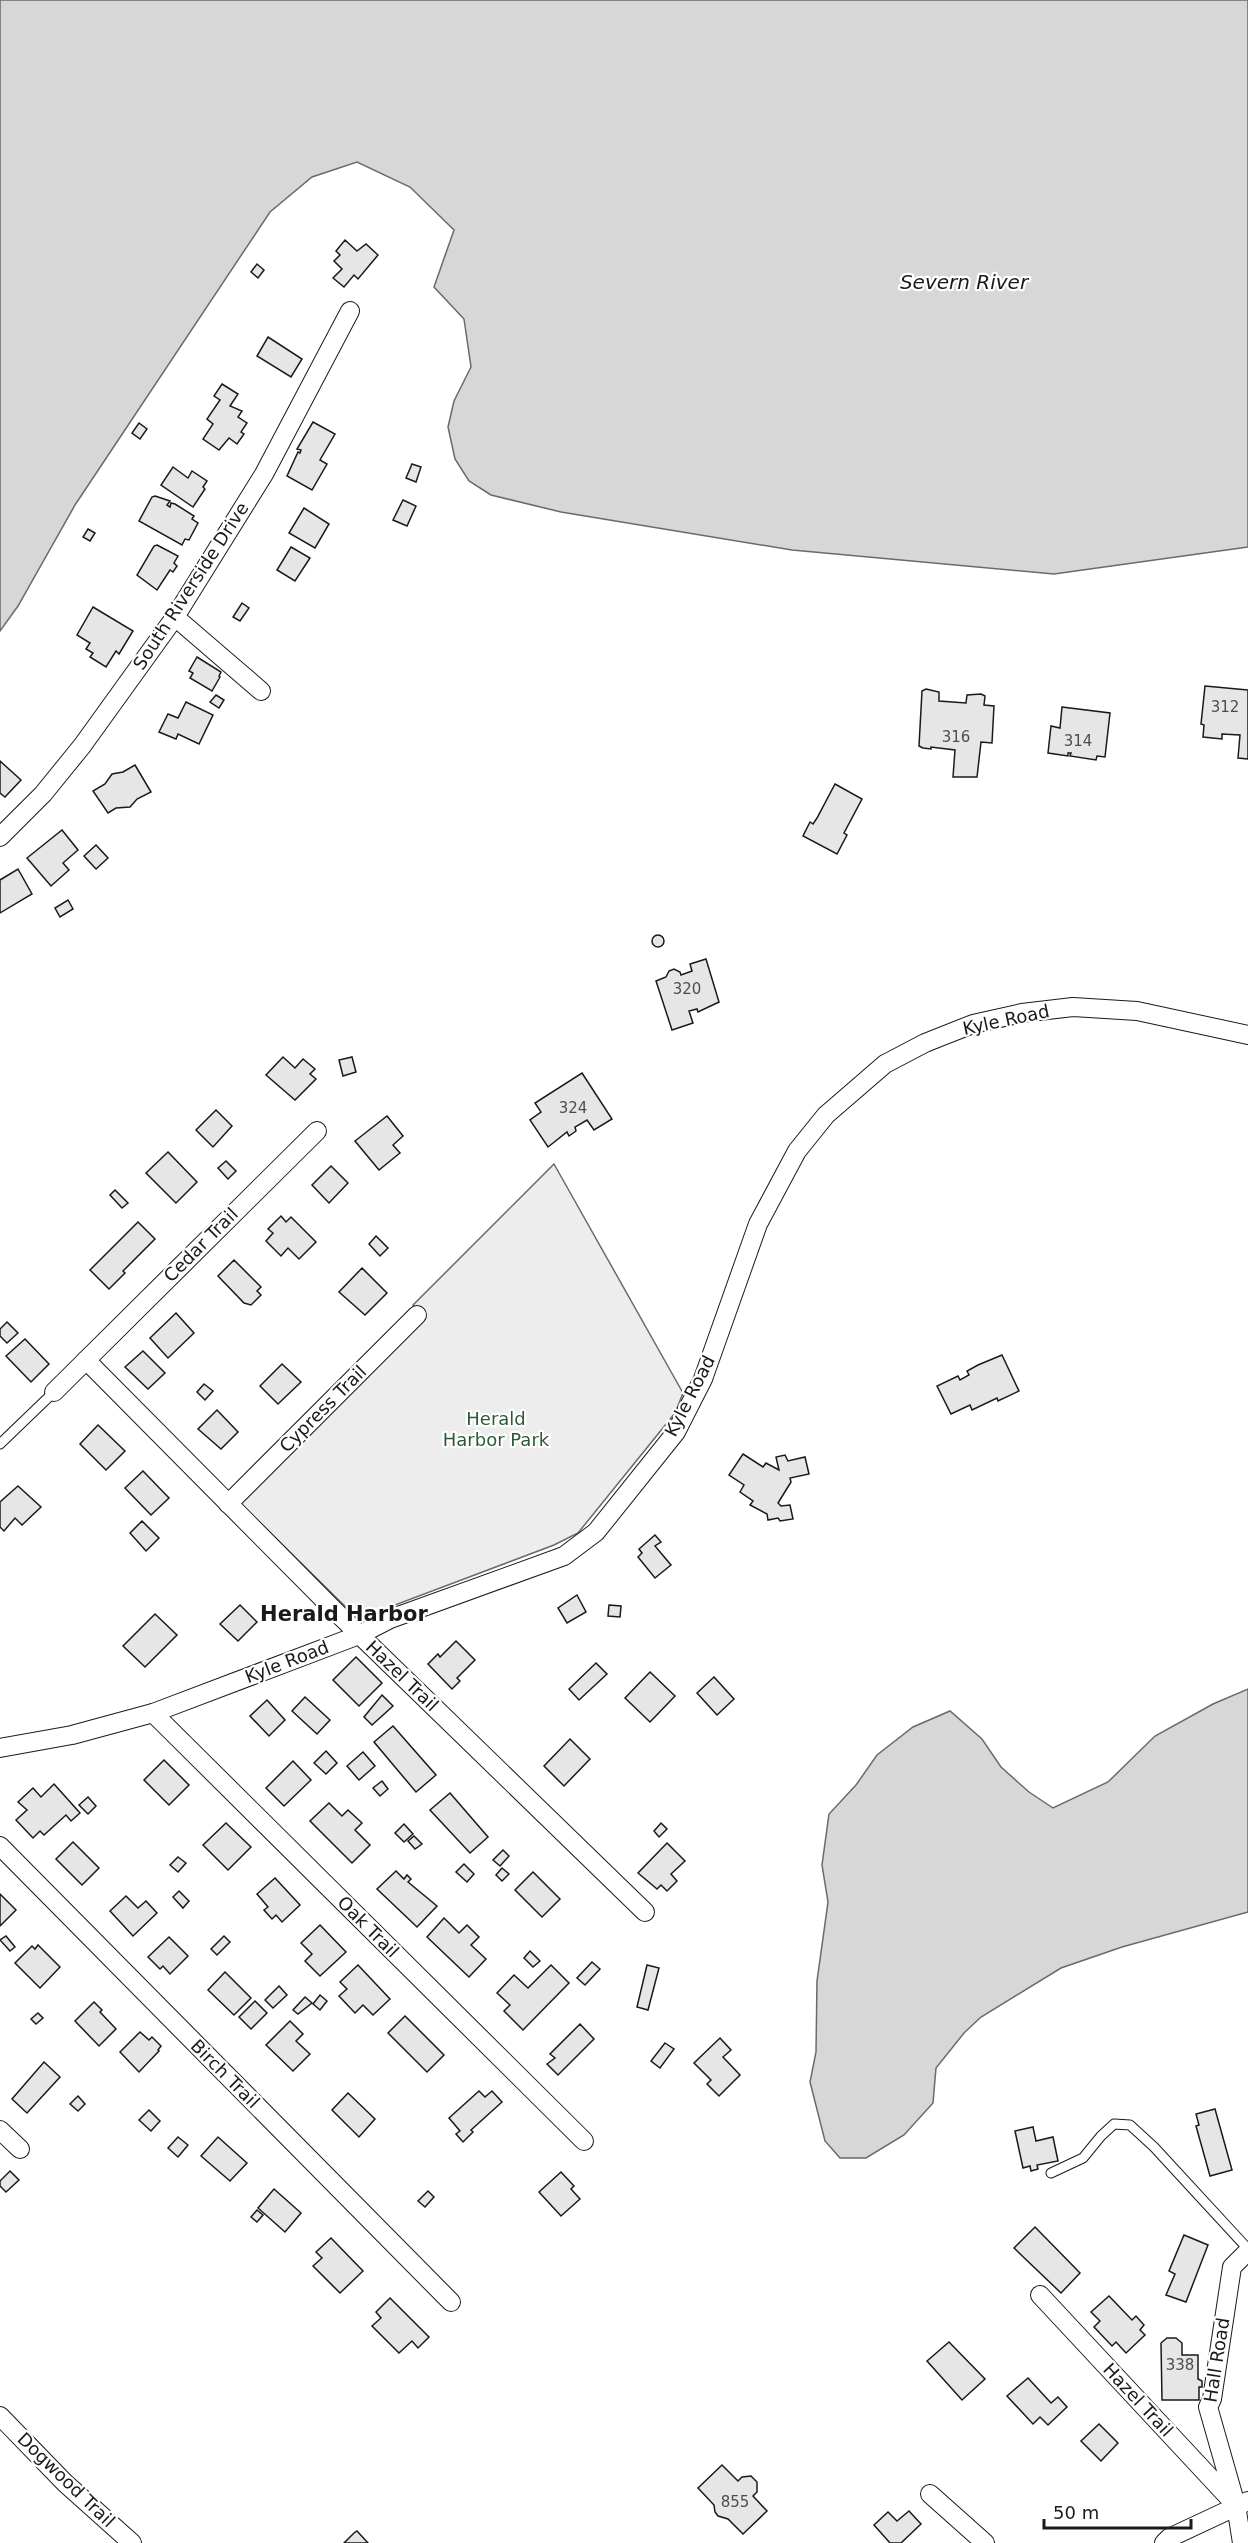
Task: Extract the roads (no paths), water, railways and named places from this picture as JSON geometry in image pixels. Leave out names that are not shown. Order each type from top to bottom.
[{"type":"street","name":"South Riverside Drive","points":[[0,837],[43,794],[82,746],[175,616],[264,474],[350,311]]},
{"type":"street","points":[[175,616],[261,691]]},
{"type":"street","name":"Kyle Road","points":[[0,1748],[72,1735],[153,1713],[359,1635],[390,1619],[564,1556],[596,1532],[676,1431],[703,1378],[758,1224],[797,1151],[826,1115],[885,1064],[925,1043],[973,1023],[1022,1012],[1073,1007],[1137,1011],[1248,1035]]},
{"type":"street","name":"Cedar Trail","points":[[54,1392],[317,1131]]},
{"type":"street","name":"Cypress Trail","points":[[228,1504],[417,1315]]},
{"type":"street","name":"Hazel Trail","points":[[86,1360],[359,1635],[645,1912]]},
{"type":"street","name":"Oak Trail","points":[[153,1713],[584,2141]]},
{"type":"street","name":"Birch Trail","points":[[0,1846],[451,2302]]},
{"type":"street","points":[[0,2130],[20,2149]]},
{"type":"street","name":"Hall Road","points":[[1242,2543],[1242,2503],[1208,2407],[1212,2399],[1232,2267],[1248,2250]]},
{"type":"street","name":"Hazel Trail","points":[[1040,2295],[1242,2503]]},
{"type":"street","name":"Dogwood Trail","points":[[0,2416],[65,2482],[132,2543]]},
{"type":"street","points":[[930,2494],[985,2543]]},
{"type":"street","points":[[1164,2543],[1169,2538],[1242,2503]]},
{"type":"lane","points":[[0,1444],[54,1392]]},
{"type":"lane","points":[[1051,2173],[1083,2158],[1114,2124],[1130,2125],[1154,2147],[1248,2250]]},
{"type":"water","name":"Severn River","points":[[0,0],[1248,0],[1248,547],[1054,574],[792,550],[561,512],[491,495],[469,481],[455,459],[448,427],[454,401],[471,367],[464,319],[434,287],[454,230],[410,187],[357,162],[312,177],[270,212],[75,505],[18,606],[0,631]]},
{"type":"water","points":[[1248,1689],[1248,1912],[1122,1947],[1061,1968],[981,2017],[964,2033],[936,2068],[933,2103],[904,2135],[866,2158],[840,2158],[825,2141],[810,2082],[816,2052],[817,1981],[828,1902],[822,1865],[829,1814],[856,1785],[877,1755],[913,1727],[950,1711],[982,1739],[1001,1767],[1029,1792],[1053,1808],[1108,1782],[1155,1736],[1213,1704]]},
{"type":"district","name":"Herald Harbor","points":[[344,1614]]},
{"type":"park label","name":"Herald Harbor Park","points":[[496,1429]]}]
